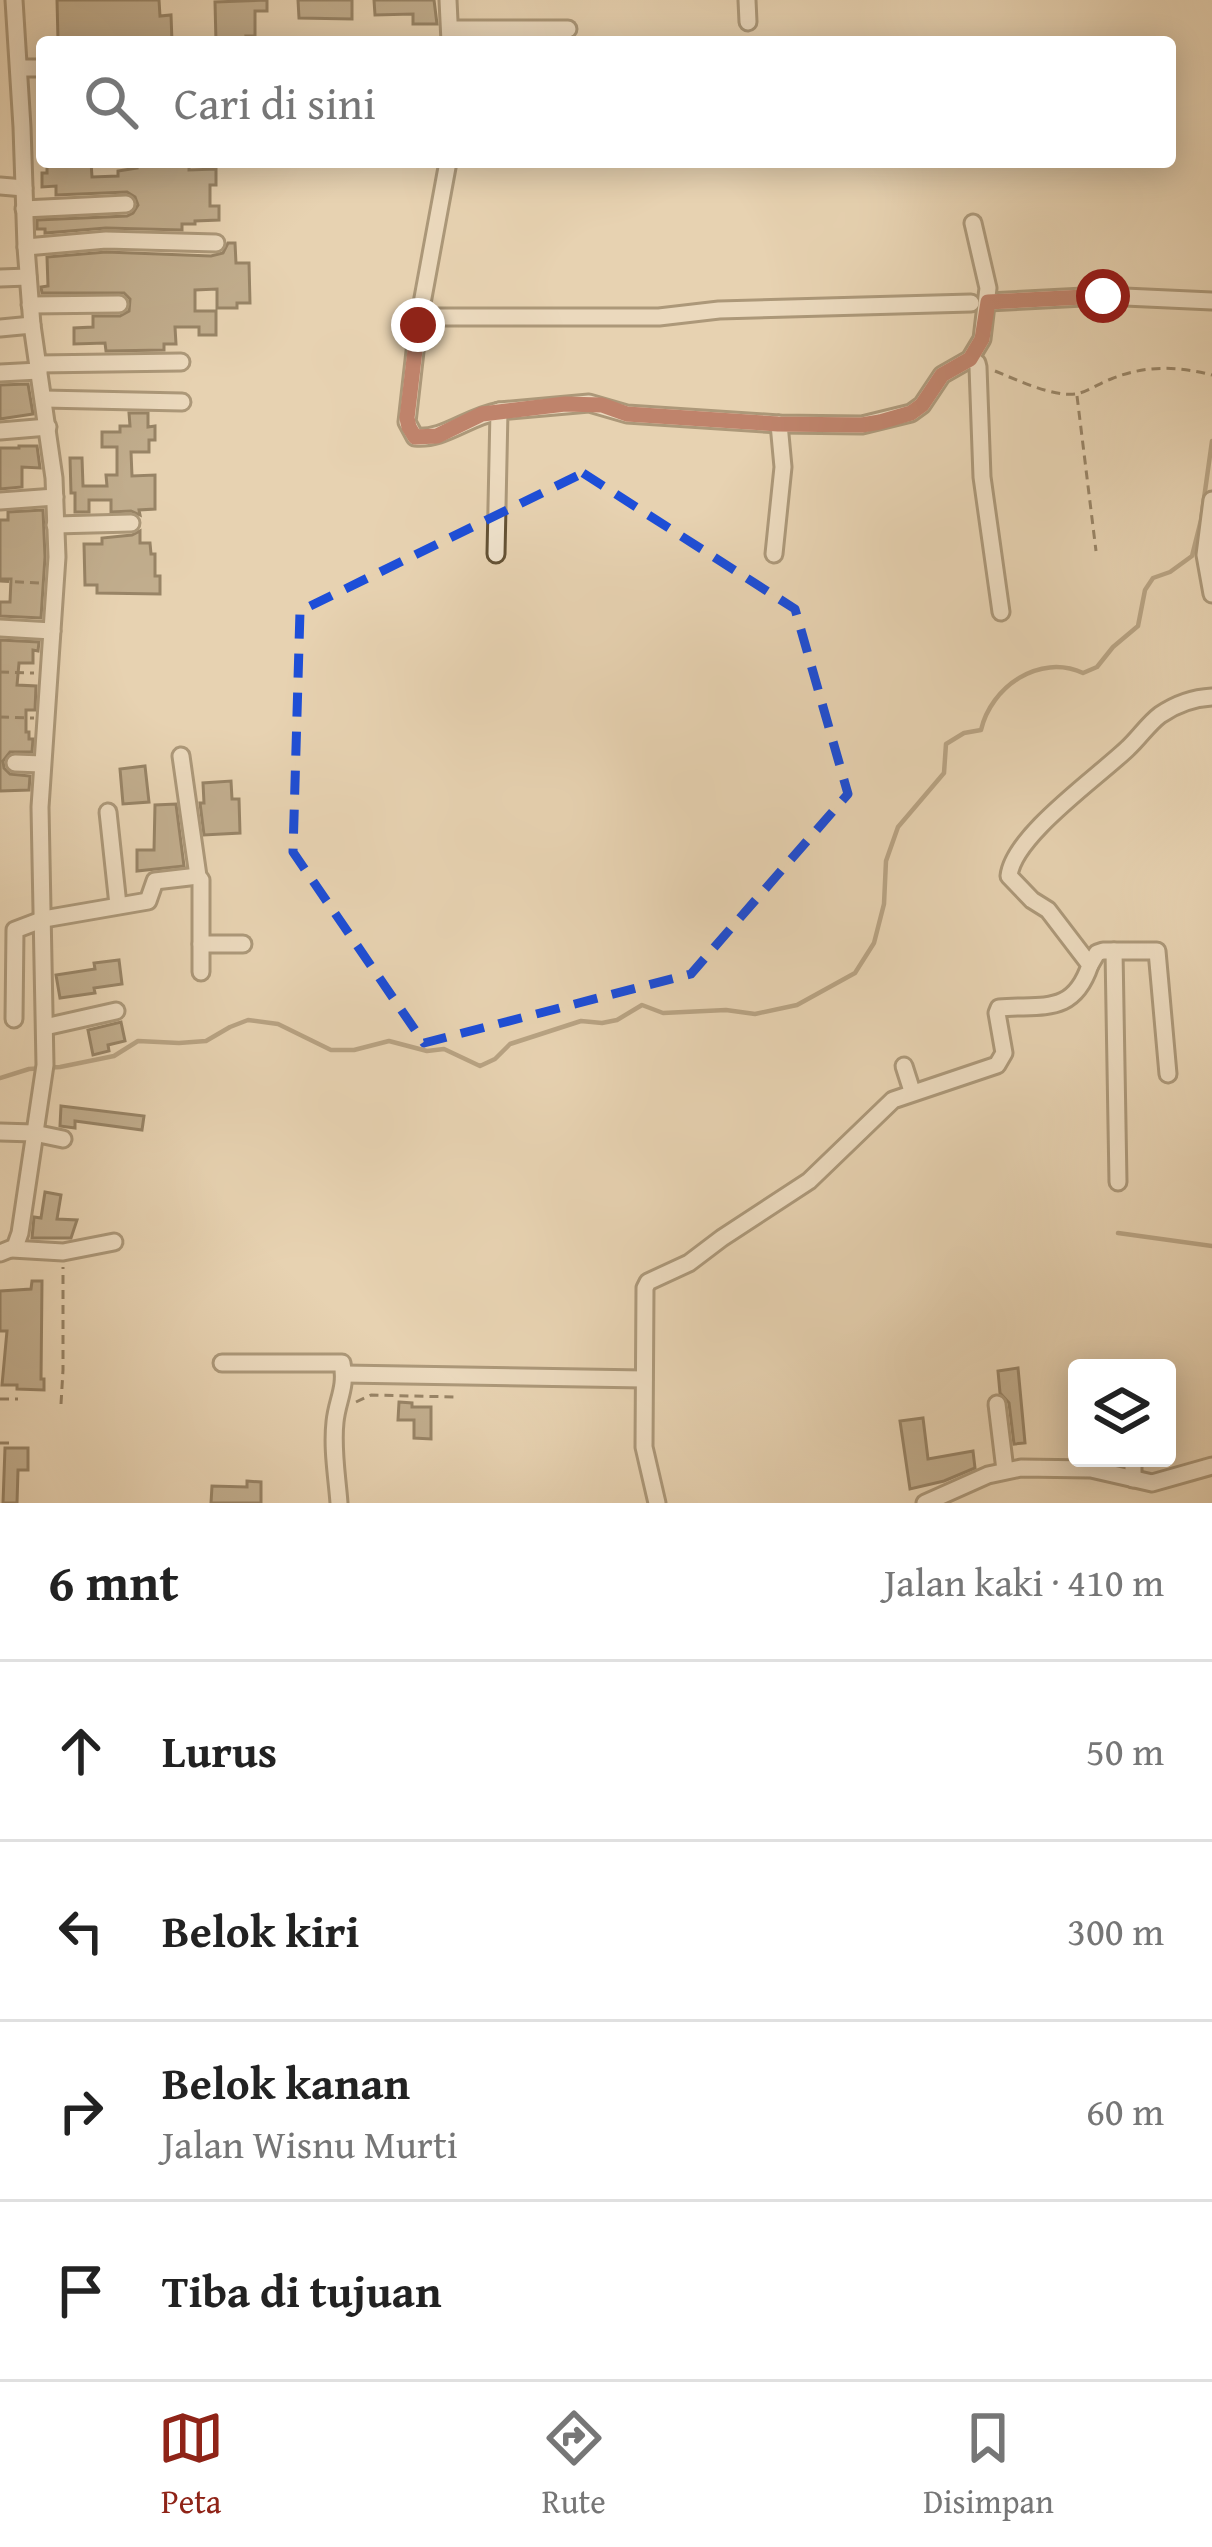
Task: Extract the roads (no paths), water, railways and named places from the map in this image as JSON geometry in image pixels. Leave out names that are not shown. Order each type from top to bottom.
[{"type":"street","points":[[6,1251],[20,1233],[45,1065],[40,807],[56,584],[55,497],[28,277],[19,68],[9,40],[14,0]]},
{"type":"street","points":[[448,0],[450,36],[568,29]]},
{"type":"street","points":[[747,0],[748,22]]},
{"type":"street","points":[[19,68],[36,68]]},
{"type":"street","points":[[0,126],[22,127]]},
{"type":"street","points":[[447,168],[419,317],[407,418],[420,439],[499,411],[589,403],[627,414],[862,425],[911,413],[942,375],[973,361]]},
{"type":"street","points":[[0,186],[24,188]]},
{"type":"street","points":[[25,209],[126,204]]},
{"type":"street","points":[[973,223],[988,288],[980,303],[982,339],[973,361],[982,477],[1001,613]]},
{"type":"street","points":[[26,247],[106,240],[215,243]]},
{"type":"street","points":[[0,278],[28,277]]},
{"type":"street","points":[[419,317],[659,317],[719,310],[1103,296],[1212,301]]},
{"type":"street","points":[[30,304],[119,304]]},
{"type":"street","points":[[0,328],[32,325]]},
{"type":"street","points":[[0,373],[181,362]]},
{"type":"street","points":[[44,399],[182,402]]},
{"type":"street","points":[[496,554],[499,411]]},
{"type":"street","points":[[774,554],[783,467],[778,424]]},
{"type":"street","points":[[0,431],[48,427]]},
{"type":"street","points":[[0,501],[55,497]]},
{"type":"street","points":[[1212,500],[1204,554],[1212,594]]},
{"type":"street","points":[[55,525],[131,523]]},
{"type":"street","points":[[0,628],[52,631]]},
{"type":"street","points":[[1090,965],[1048,910],[1009,876],[1012,863],[1031,835],[1157,716],[1189,700],[1212,697]]},
{"type":"street","points":[[181,756],[201,880],[201,972]]},
{"type":"street","points":[[15,764],[42,764]]},
{"type":"street","points":[[108,812],[118,905]]},
{"type":"street","points":[[14,1019],[14,936],[21,926],[149,901],[155,880],[198,876]]},
{"type":"street","points":[[201,944],[243,944]]},
{"type":"street","points":[[1114,951],[1118,1182]]},
{"type":"street","points":[[657,1503],[644,1447],[648,1282],[689,1263],[809,1180],[889,1102],[998,1065],[1004,1053],[999,1008],[1055,1006],[1079,988],[1097,953],[1157,952],[1168,1074]]},
{"type":"street","points":[[45,1027],[116,1011]]},
{"type":"street","points":[[904,1066],[912,1091]]},
{"type":"street","points":[[0,1132],[63,1139]]},
{"type":"street","points":[[6,1251],[63,1252],[114,1242]]},
{"type":"street","points":[[222,1364],[340,1362],[344,1374],[334,1443],[339,1503]]},
{"type":"street","points":[[344,1374],[644,1379]]},
{"type":"street","points":[[997,1403],[1005,1470]]},
{"type":"street","points":[[925,1503],[1005,1470],[1073,1468],[1163,1482],[1212,1466]]},
{"type":"street","points":[[1132,1479],[1133,1467]]},
{"type":"waterway","points":[[0,1078],[114,1056],[138,1041],[206,1041],[248,1020],[278,1024],[331,1050],[389,1041],[427,1051],[444,1049],[480,1066],[510,1044],[581,1021],[617,1020],[642,1005],[663,1013],[726,1010],[755,1014],[797,1005],[855,973],[874,943],[884,904],[886,861],[898,827],[944,773],[946,744],[981,730],[995,700],[1019,678],[1050,667],[1083,673],[1097,667],[1138,626],[1145,590],[1153,578],[1192,556],[1212,441]]},
{"type":"waterway","points":[[1118,1233],[1212,1246]]}]
